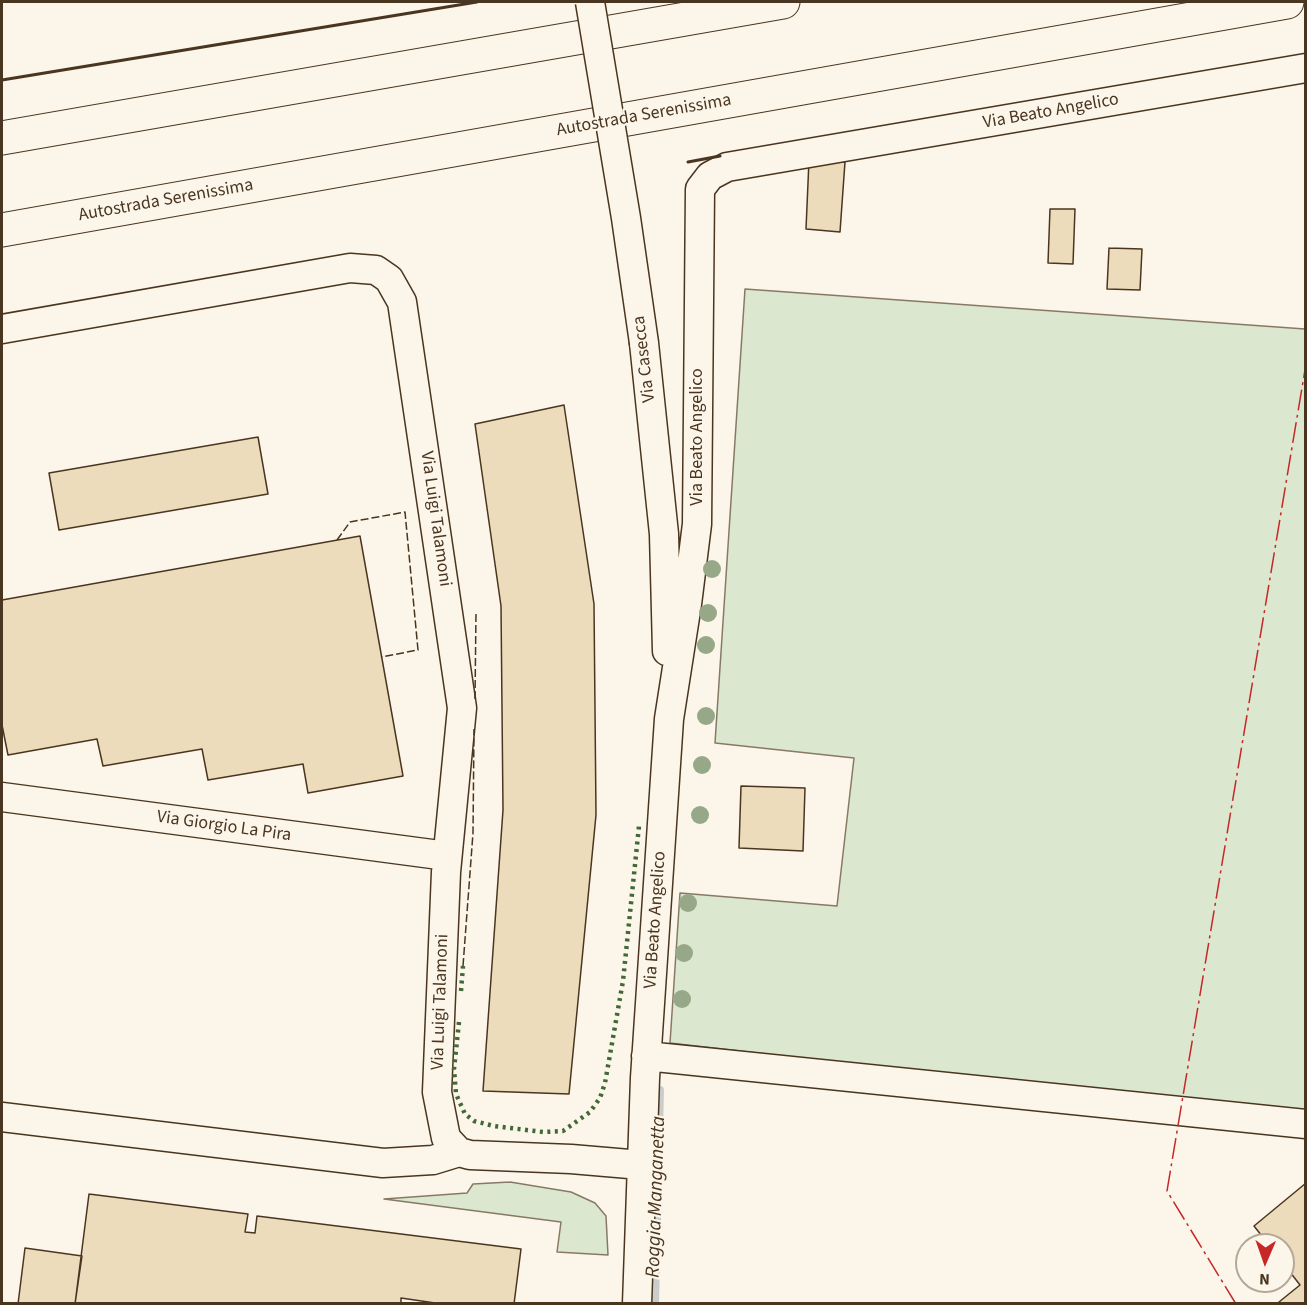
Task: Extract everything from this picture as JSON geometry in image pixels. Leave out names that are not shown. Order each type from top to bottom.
[{"type":"highway","points":[[2,138],[783,2]]},
{"type":"highway","name":"Autostrada Serenissima","points":[[2,230],[1287,2]]},
{"type":"street","name":"Via Casecca","points":[[590,2],[644,343],[664,534],[669,719]]},
{"type":"street","name":"Via Beato Angelico","points":[[637,1304],[646,1056],[669,719],[697,524],[700,189],[710,176],[727,167],[1305,68]]},
{"type":"street","name":"Via Luigi Talamoni","points":[[2,329],[350,268],[376,270],[389,279],[402,302],[462,708],[447,856],[437,1092],[446,1138],[459,1152]]},
{"type":"street","name":"Via Giorgio La Pira","points":[[2,797],[447,856]]},
{"type":"street","points":[[646,1056],[1305,1124]]},
{"type":"street","points":[[2,1117],[383,1163],[433,1160],[459,1152],[470,1155],[571,1159],[641,1165]]},
{"type":"green space","points":[[745,289],[1305,329],[1305,1116],[670,1043],[680,893],[837,906],[854,758],[715,743]]},
{"type":"green space","points":[[510,1182],[571,1192],[595,1203],[606,1216],[608,1255],[557,1252],[561,1222],[384,1199],[467,1193],[473,1184]]},
{"type":"building","points":[[809,160],[845,162],[840,232],[806,229]]},
{"type":"building","points":[[1050,209],[1075,209],[1073,264],[1048,263]]},
{"type":"building","points":[[1109,248],[1142,249],[1140,290],[1107,289]]},
{"type":"building","points":[[564,405],[594,604],[596,815],[569,1094],[483,1091],[503,810],[501,606],[475,424]]},
{"type":"building","points":[[258,437],[268,494],[59,530],[49,473]]},
{"type":"building","points":[[360,536],[403,776],[308,793],[303,764],[208,780],[202,749],[103,766],[97,739],[8,755],[2,725],[2,600]]},
{"type":"building","points":[[741,786],[805,788],[803,851],[739,848]]},
{"type":"building","points":[[1306,1183],[1306,1304],[1281,1304],[1279,1302],[1290,1293],[1295,1293],[1295,1289],[1300,1285],[1295,1279],[1295,1233],[1260,1233],[1254,1226]]},
{"type":"building","points":[[89,1194],[248,1214],[245,1232],[255,1233],[257,1216],[521,1249],[514,1304],[442,1304],[401,1298],[401,1304],[75,1304]]},
{"type":"building","points":[[25,1248],[82,1256],[75,1304],[18,1304]]},
{"type":"waterway","name":"Roggia Manganetta","points":[[655,1304],[660,1090]]},
{"type":"hedge","points":[[459,1022],[454,1069],[456,1094],[465,1114],[474,1121],[543,1132],[563,1131],[590,1112],[600,1098],[605,1083],[623,981],[639,826]]},
{"type":"hedge","points":[[461,991],[463,966]]},
{"type":"fence","points":[[337,540],[350,522],[405,512],[418,650],[381,657]]},
{"type":"fence","points":[[475,699],[476,612]]},
{"type":"fence","points":[[463,966],[473,833],[474,729]]},
{"type":"wall","points":[[2,80],[477,2]]},
{"type":"wall","points":[[688,162],[720,156]]},
{"type":"power","points":[[1236,1304],[1167,1191],[1306,364]]}]
